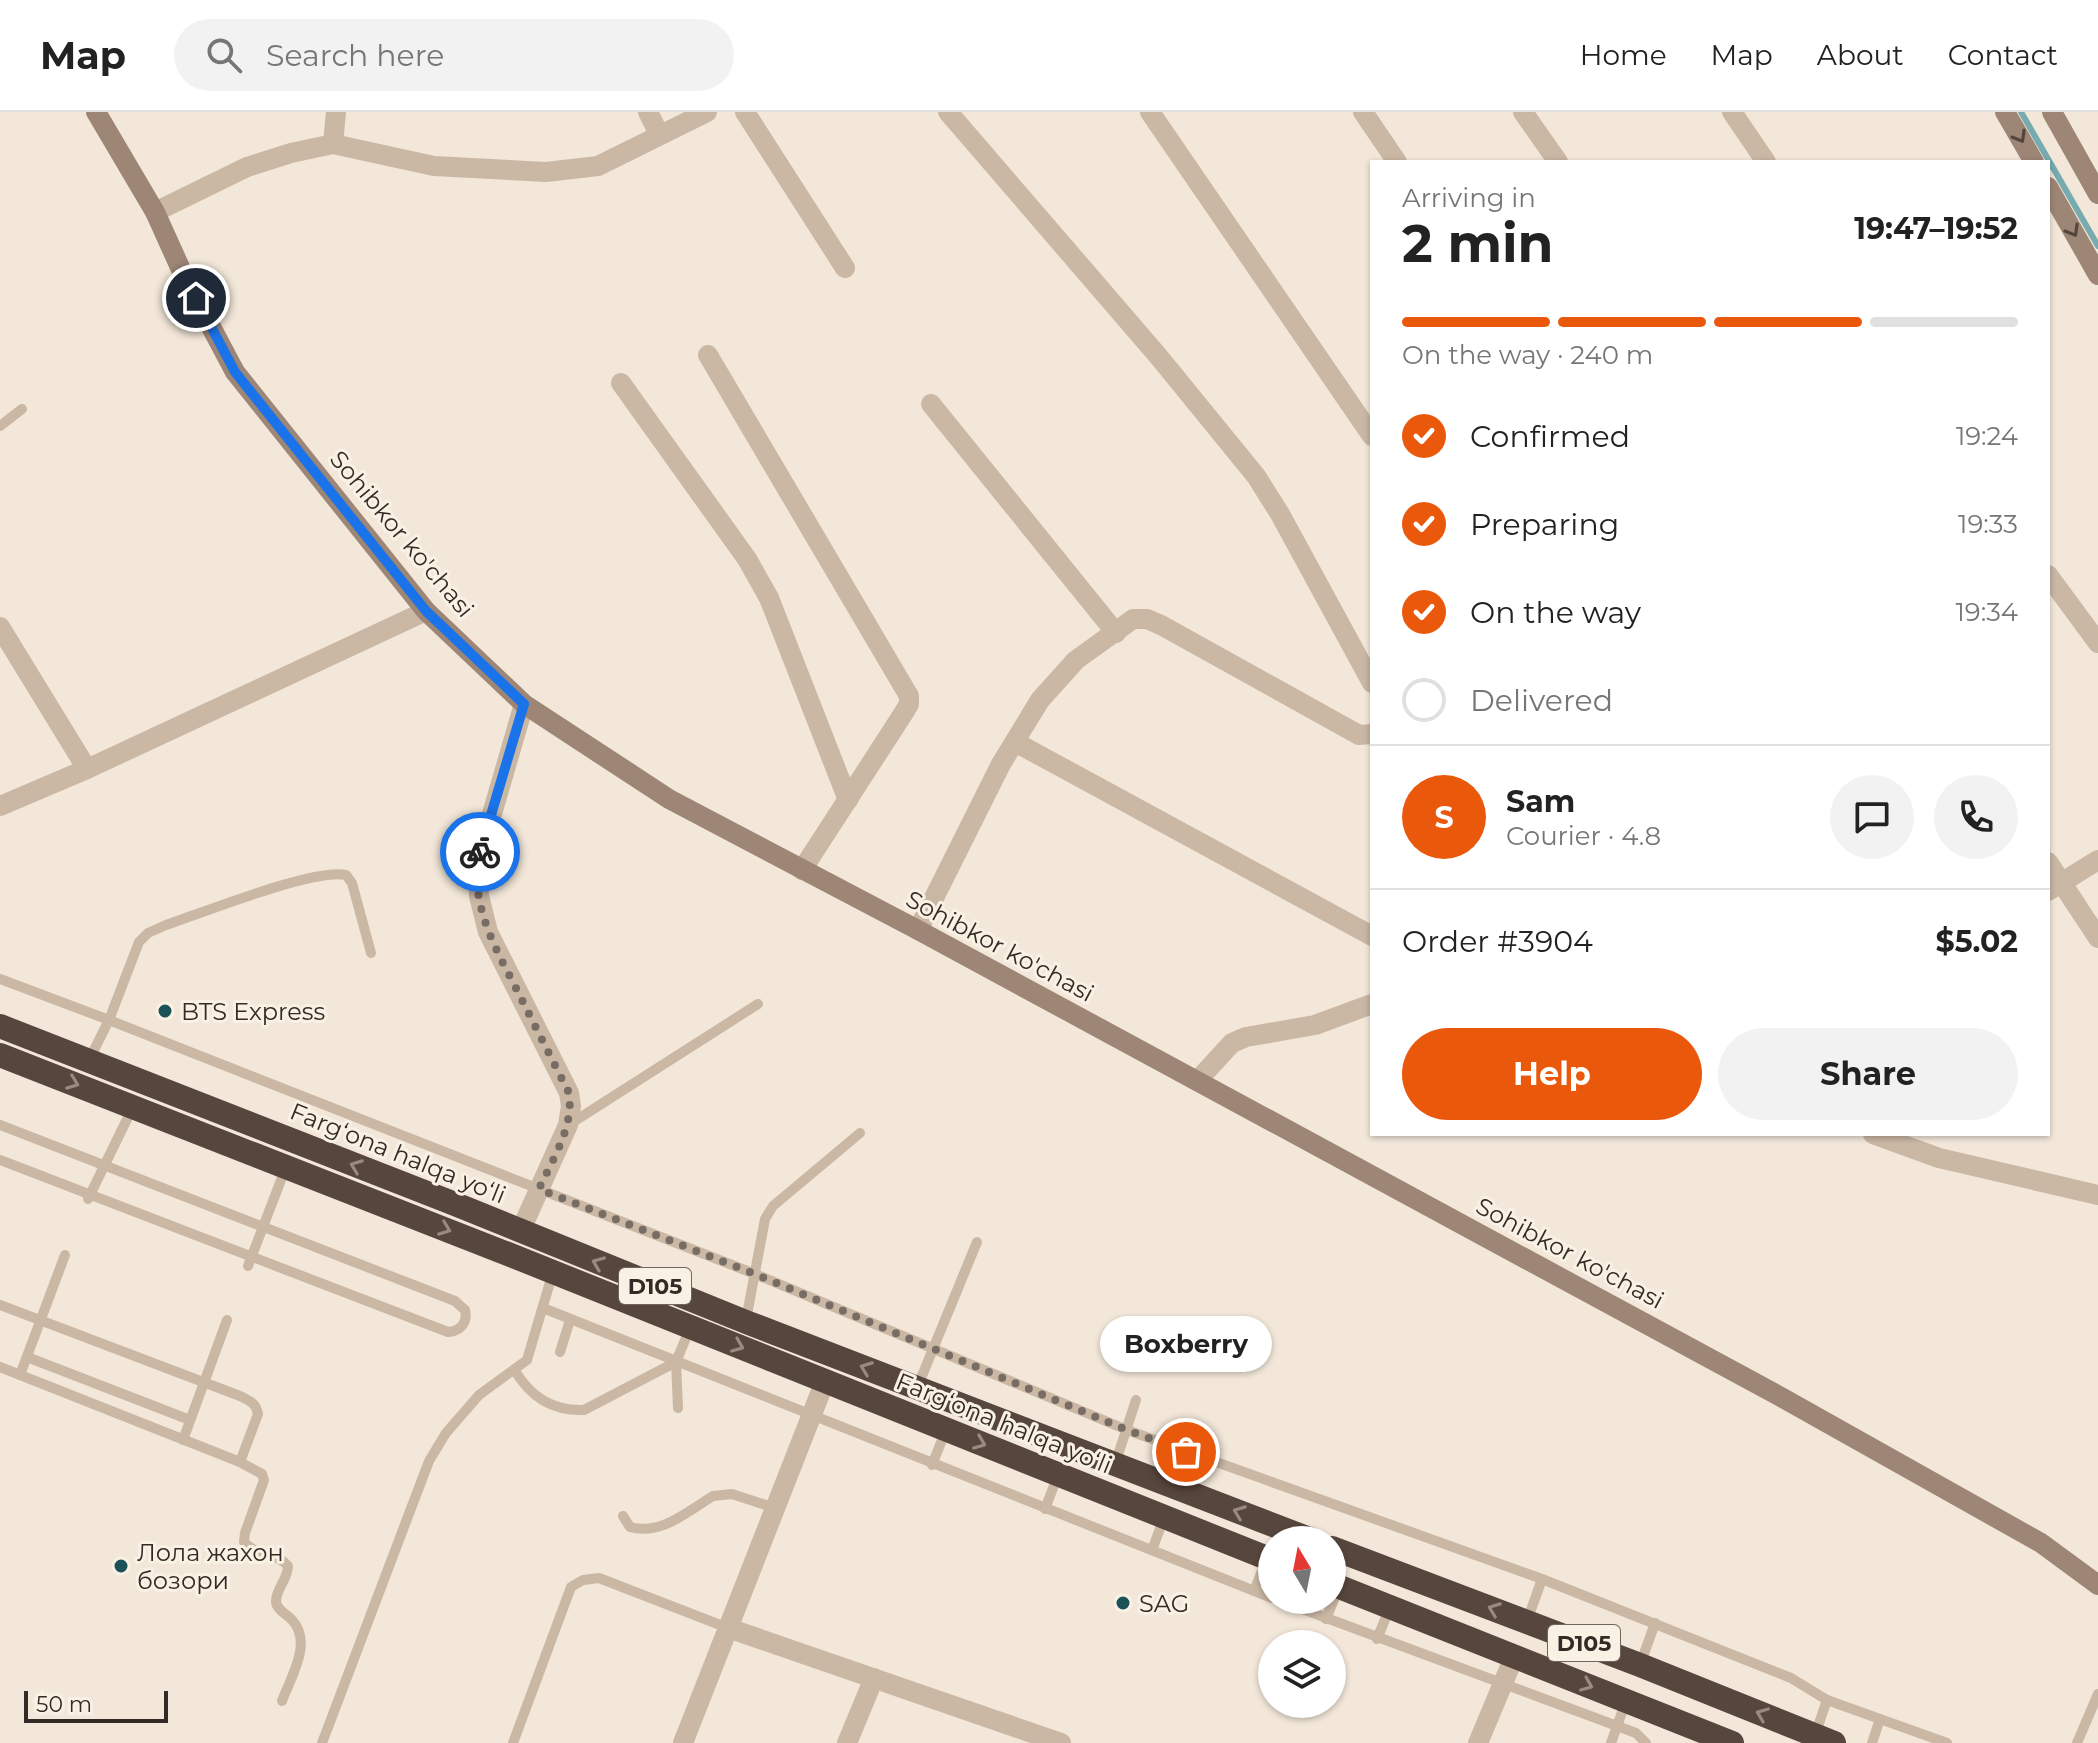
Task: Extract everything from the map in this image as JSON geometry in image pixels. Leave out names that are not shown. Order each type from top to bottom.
[{"type":"highway","name":"Farg‘ona halqa yo‘li","points":[[0,1026],[746,1322],[1275,1526]]},
{"type":"highway","name":"Farg‘ona halqa yo‘li","points":[[0,1055],[1258,1554]]},
{"type":"highway","name":"D105","points":[[1346,1553],[1825,1739]]},
{"type":"highway","name":"D105","points":[[1346,1589],[1732,1743]]},
{"type":"street","name":"Sohibkor ko'chasi","points":[[96,112],[155,212],[183,274],[235,372],[426,611],[524,704],[669,799],[918,930],[1794,1405],[2041,1543],[2098,1585]]},
{"type":"street","points":[[333,144],[336,112]]},
{"type":"street","points":[[648,112],[659,134]]},
{"type":"street","points":[[155,212],[247,167],[333,144],[434,166],[546,172],[598,166],[707,112]]},
{"type":"street","points":[[745,112],[845,268]]},
{"type":"street","points":[[948,112],[1196,401],[1256,476],[1370,679]]},
{"type":"street","points":[[1150,112],[1370,433]]},
{"type":"street","points":[[1363,112],[1396,160]]},
{"type":"street","points":[[1523,112],[1557,160]]},
{"type":"street","points":[[1732,112],[1765,160]]},
{"type":"street","points":[[2005,112],[2033,160]]},
{"type":"street","points":[[2052,112],[2091,166],[2098,194]]},
{"type":"street","points":[[2050,191],[2098,275]]},
{"type":"street","points":[[708,355],[909,696],[903,714],[802,870]]},
{"type":"street","points":[[621,383],[747,559],[769,598],[848,800]]},
{"type":"street","points":[[931,404],[1116,633]]},
{"type":"street","points":[[2055,602],[2098,643]]},
{"type":"street","points":[[0,806],[87,769],[426,611]]},
{"type":"street","points":[[918,930],[1001,764],[1040,700],[1076,660],[1133,619],[1147,619],[1359,735],[1370,734]]},
{"type":"street","points":[[0,627],[87,769]]},
{"type":"street","points":[[520,1232],[568,1125],[571,1106],[569,1093],[488,932],[479,896],[480,852],[524,704]]},
{"type":"street","points":[[1015,742],[1370,935]]},
{"type":"street","points":[[2098,860],[2055,887],[2098,938]]},
{"type":"street","points":[[1197,1081],[1232,1043],[1246,1037],[1315,1025],[1370,1005]]},
{"type":"street","points":[[1878,1136],[1939,1158],[2098,1195]]},
{"type":"street","points":[[688,1741],[728,1628],[825,1381]]},
{"type":"street","points":[[728,1628],[874,1678],[1010,1734],[1061,1743]]},
{"type":"street","points":[[1478,1743],[1514,1657]]},
{"type":"street","points":[[847,1743],[874,1678]]},
{"type":"lane","points":[[0,426],[22,409]]},
{"type":"lane","points":[[88,1062],[109,1020],[139,942],[148,933],[297,881],[336,872],[346,875],[352,883],[371,953]]},
{"type":"lane","points":[[0,979],[755,1274],[1127,1430],[1542,1579],[1791,1678],[1827,1700],[1947,1743]]},
{"type":"lane","points":[[568,1125],[758,1004]]},
{"type":"lane","points":[[88,1198],[133,1107]]},
{"type":"lane","points":[[0,1125],[455,1301],[465,1310],[465,1322],[461,1328],[448,1332],[250,1262],[0,1160]]},
{"type":"lane","points":[[746,1322],[765,1219],[773,1206],[860,1133]]},
{"type":"lane","points":[[250,1262],[286,1167]]},
{"type":"lane","points":[[917,1388],[977,1242]]},
{"type":"lane","points":[[20,1375],[65,1255]]},
{"type":"lane","points":[[326,1742],[429,1461],[446,1433],[479,1395],[527,1360],[553,1272]]},
{"type":"lane","points":[[0,1305],[252,1402],[258,1414],[240,1462]]},
{"type":"lane","points":[[543,1308],[1258,1593]]},
{"type":"lane","points":[[183,1440],[227,1320]]},
{"type":"lane","points":[[560,1352],[570,1320]]},
{"type":"lane","points":[[678,1408],[676,1362],[690,1327]]},
{"type":"lane","points":[[27,1357],[190,1420]]},
{"type":"lane","points":[[515,1371],[525,1387],[539,1399],[573,1410],[584,1410],[676,1362]]},
{"type":"lane","points":[[0,1367],[240,1462],[262,1474],[264,1480],[244,1542],[250,1549],[275,1556],[288,1566],[288,1574],[276,1599],[277,1605],[291,1619],[301,1635],[302,1644],[282,1701]]},
{"type":"lane","points":[[1115,1466],[1136,1400]]},
{"type":"lane","points":[[932,1465],[946,1430]]},
{"type":"lane","points":[[1045,1509],[1058,1475]]},
{"type":"lane","points":[[623,1516],[630,1527],[649,1531],[658,1529],[723,1493],[775,1508]]},
{"type":"lane","points":[[1152,1550],[1165,1518]]},
{"type":"lane","points":[[513,1743],[571,1587],[583,1580],[599,1578],[728,1628]]},
{"type":"lane","points":[[1527,1621],[1542,1579]]},
{"type":"lane","points":[[1254,1591],[1258,1583]]},
{"type":"lane","points":[[1377,1639],[1390,1607]]},
{"type":"lane","points":[[1313,1614],[1636,1733],[1646,1743]]},
{"type":"lane","points":[[1326,1619],[1327,1614]]},
{"type":"lane","points":[[1640,1665],[1655,1623]]},
{"type":"lane","points":[[2077,1743],[2098,1694]]},
{"type":"lane","points":[[1825,1739],[1827,1700]]},
{"type":"lane","points":[[1611,1743],[1626,1701]]},
{"type":"lane","points":[[1872,1743],[1880,1719]]},
{"type":"waterway","points":[[2021,112],[2049,160]]},
{"type":"waterway","points":[[2050,162],[2098,246]]},
{"type":"way so far","points":[[480,852],[479,896],[488,932],[569,1093],[571,1106],[568,1125],[539,1189],[755,1274],[1186,1452]]},
{"type":"place","name":"BTS Express","points":[[165,1011]]},
{"type":"place","name":"Boxberry","points":[[1186,1452]]},
{"type":"place","name":"Лола жахон бозори","points":[[121,1566]]},
{"type":"place","name":"SAG","points":[[1123,1603]]},
{"type":"route","points":[[196,298],[235,372],[426,611],[524,704],[480,852]]}]
